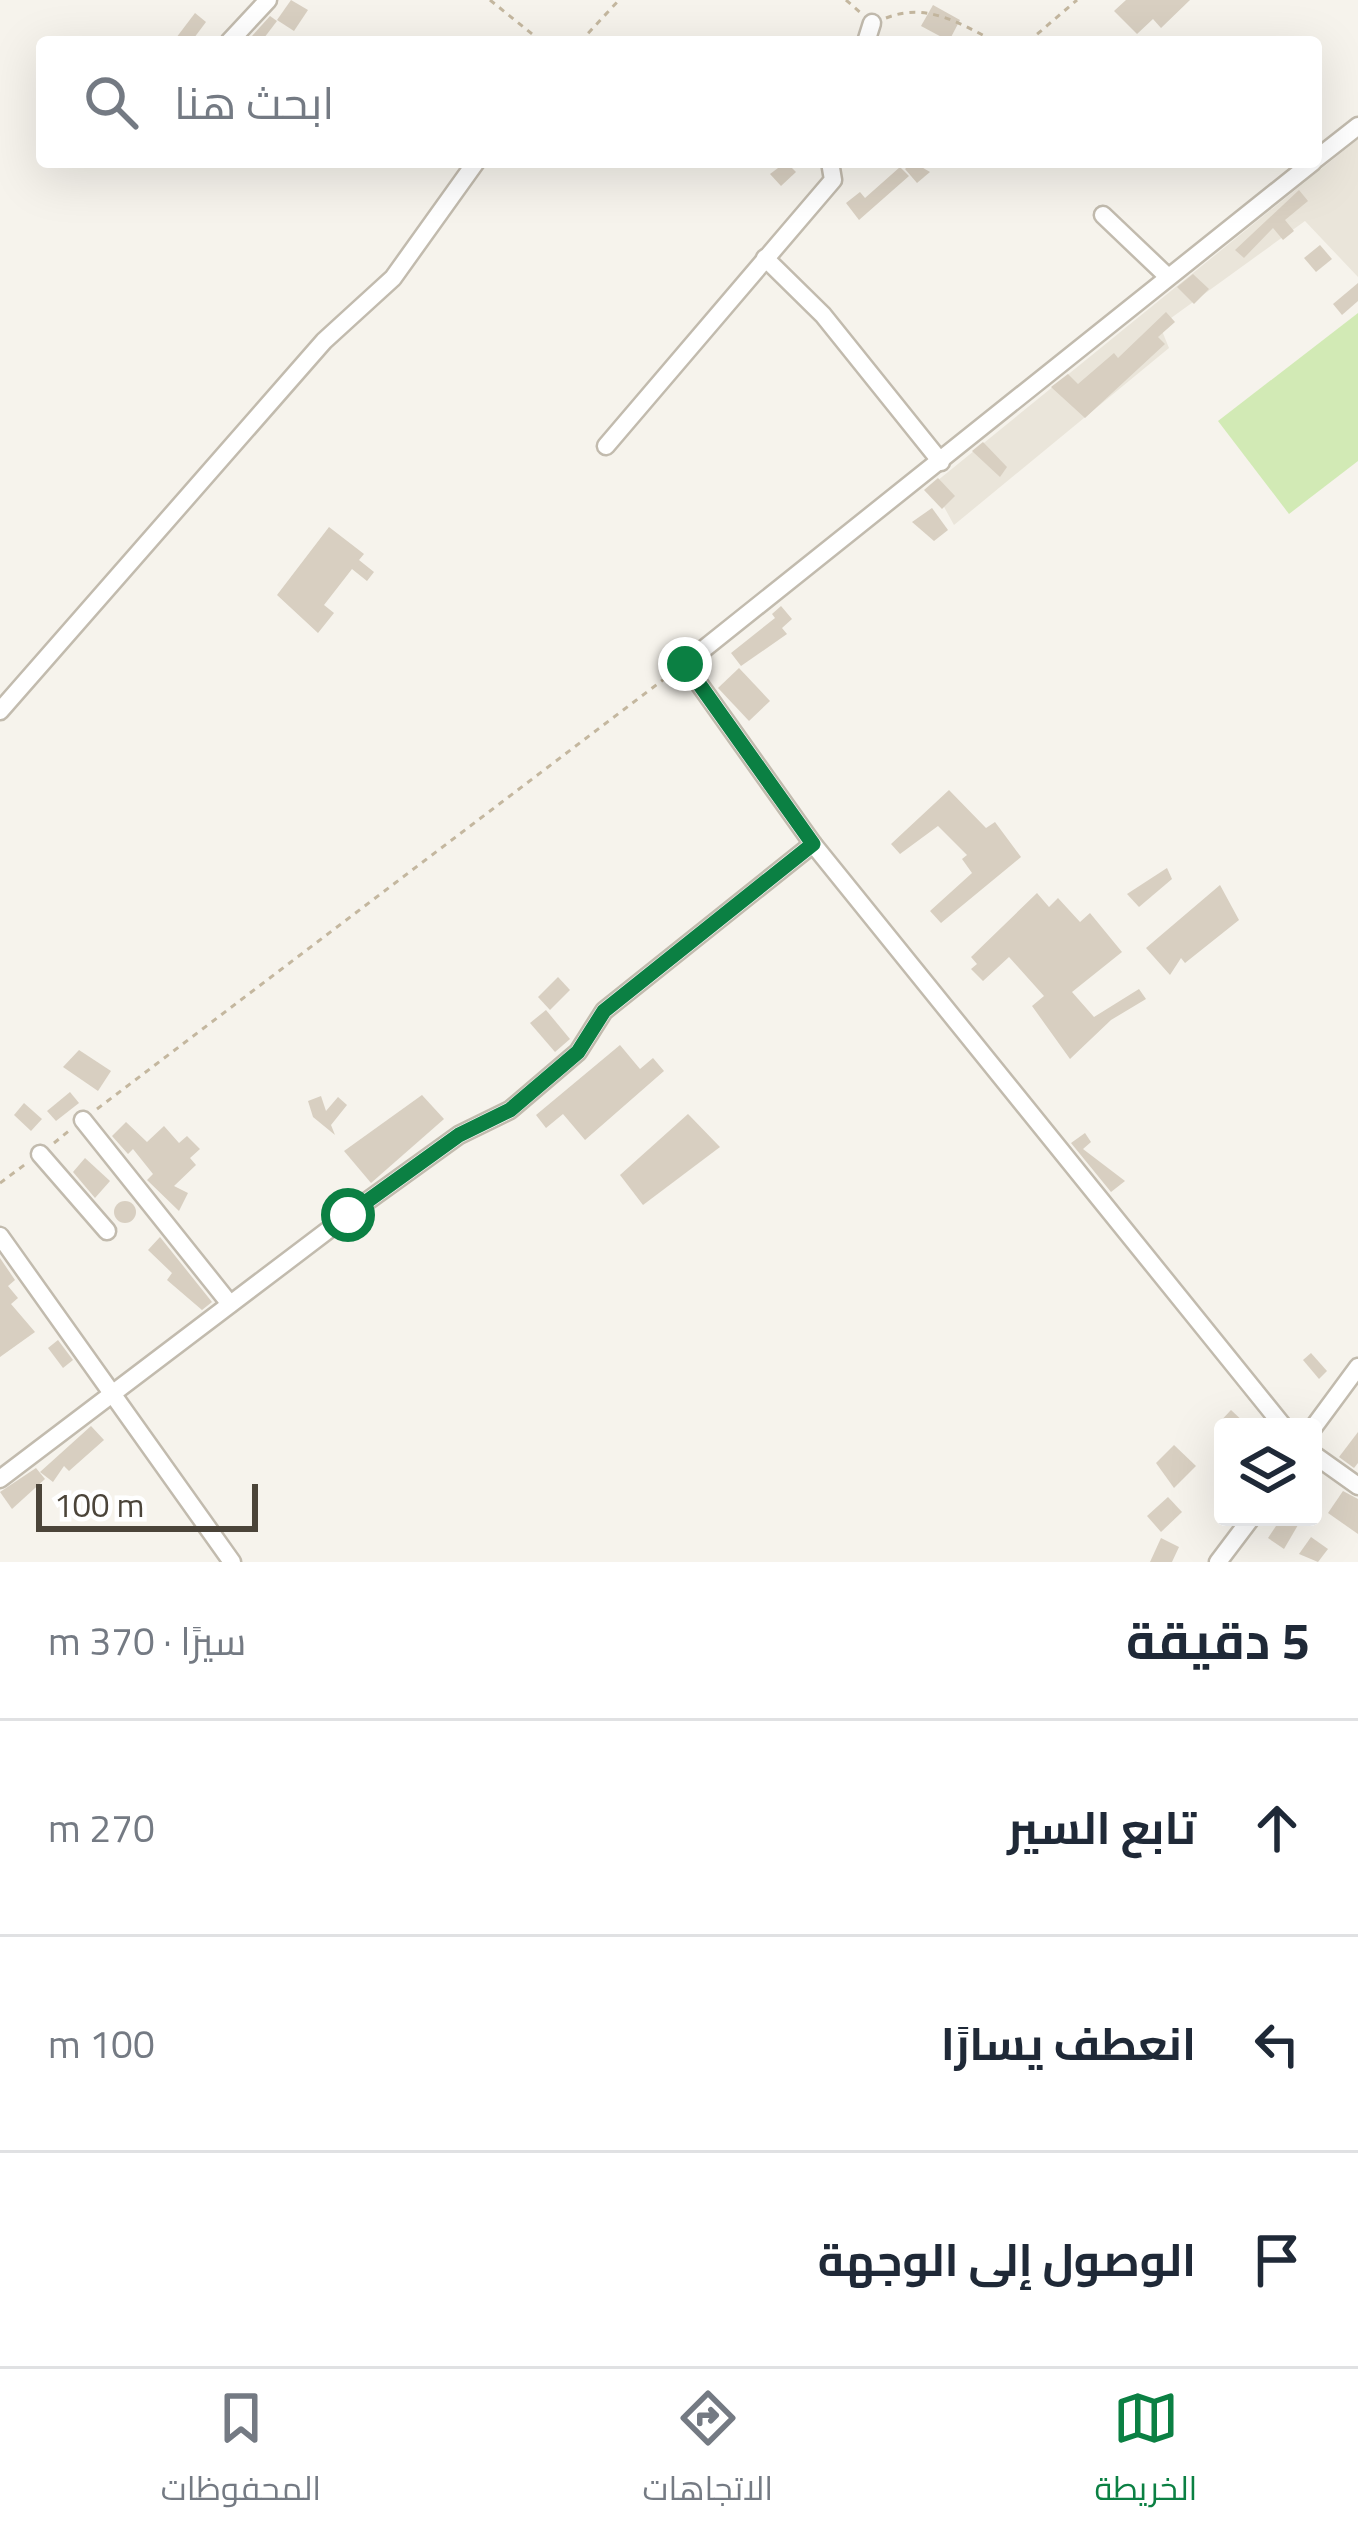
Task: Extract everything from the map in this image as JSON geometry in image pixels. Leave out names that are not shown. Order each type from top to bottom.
[{"type":"street","points":[[235,36],[268,0]]},
{"type":"street","points":[[868,36],[872,23]]},
{"type":"street","points":[[1322,155],[1358,127]]},
{"type":"street","points":[[0,711],[324,341],[393,278],[472,168]]},
{"type":"street","points":[[606,446],[833,180],[831,168]]},
{"type":"street","points":[[1277,1418],[813,844],[685,664],[1305,168]]},
{"type":"street","points":[[1103,215],[1167,276]]},
{"type":"street","points":[[765,258],[824,315],[941,462]]},
{"type":"street","points":[[0,1479],[459,1135],[510,1110],[578,1052],[604,1011],[813,844]]},
{"type":"street","points":[[83,1120],[230,1304]]},
{"type":"street","points":[[40,1154],[107,1232]]},
{"type":"street","points":[[0,1237],[232,1562]]},
{"type":"street","points":[[1320,1418],[1358,1367]]},
{"type":"street","points":[[1322,1460],[1358,1486]]},
{"type":"street","points":[[1218,1562],[1245,1526]]},
{"type":"path","points":[[490,0],[535,36]]},
{"type":"path","points":[[586,36],[619,0]]},
{"type":"path","points":[[846,0],[872,23],[905,11],[944,15],[984,36]]},
{"type":"path","points":[[1035,36],[1077,0]]},
{"type":"path","points":[[0,1183],[213,1016],[396,885],[685,664]]},
{"type":"shaded area","points":[[1358,139],[1358,277],[1305,221],[1160,326],[1169,348],[954,525],[932,485]]},
{"type":"green space","points":[[1358,313],[1358,461],[1289,514],[1218,421]]},
{"type":"building","points":[[291,0],[308,10],[294,31],[277,20]]},
{"type":"building","points":[[1126,0],[1190,0],[1161,28],[1153,19],[1137,34],[1114,11]]},
{"type":"building","points":[[933,5],[960,20],[952,36],[940,36],[921,26]]},
{"type":"building","points":[[195,13],[206,22],[196,36],[178,36]]},
{"type":"building","points":[[270,16],[277,21],[266,36],[252,36]]},
{"type":"building","points":[[778,168],[796,172],[781,186],[770,174]]},
{"type":"building","points":[[899,168],[909,176],[859,220],[846,203],[860,192],[865,198]]},
{"type":"building","points":[[923,168],[930,172],[917,183],[905,169]]},
{"type":"building","points":[[1299,190],[1308,201],[1285,220],[1294,231],[1283,240],[1273,228],[1244,258],[1235,250]]},
{"type":"building","points":[[1320,245],[1332,259],[1316,272],[1304,258]]},
{"type":"building","points":[[1193,274],[1209,289],[1194,304],[1177,287]]},
{"type":"building","points":[[1358,283],[1358,301],[1342,315],[1333,304]]},
{"type":"building","points":[[1166,312],[1175,322],[1158,337],[1165,344],[1085,418],[1051,387],[1068,374],[1078,384],[1114,353],[1118,358]]},
{"type":"building","points":[[983,442],[1007,467],[1000,477],[972,451]]},
{"type":"building","points":[[938,478],[955,496],[942,509],[924,490]]},
{"type":"building","points":[[932,508],[948,530],[934,541],[912,522]]},
{"type":"building","points":[[329,527],[364,554],[359,560],[374,572],[367,581],[352,569],[324,605],[334,613],[318,633],[277,595]]},
{"type":"building","points":[[781,606],[792,619],[782,628],[787,634],[741,666],[731,653],[775,618],[772,614]]},
{"type":"building","points":[[739,668],[770,701],[749,721],[718,688]]},
{"type":"building","points":[[949,790],[986,828],[995,822],[1021,857],[941,923],[930,911],[972,873],[962,859],[967,855],[938,826],[900,854],[891,844]]},
{"type":"building","points":[[1167,868],[1172,879],[1139,907],[1127,894]]},
{"type":"building","points":[[1220,885],[1239,920],[1185,963],[1181,958],[1170,975],[1146,948]]},
{"type":"building","points":[[1037,893],[1049,907],[1058,898],[1080,922],[1090,913],[1122,952],[1072,992],[1094,1017],[1139,989],[1146,999],[1111,1020],[1070,1059],[1032,1006],[1044,996],[1009,957],[983,981],[971,969],[977,964],[971,957]]},
{"type":"building","points":[[558,977],[570,990],[550,1010],[538,997]]},
{"type":"building","points":[[546,1010],[570,1039],[555,1052],[530,1023]]},
{"type":"building","points":[[620,1045],[640,1069],[653,1058],[664,1071],[585,1140],[563,1114],[546,1128],[536,1115]]},
{"type":"building","points":[[79,1050],[111,1071],[98,1091],[63,1067]]},
{"type":"building","points":[[70,1092],[79,1103],[56,1121],[47,1111]]},
{"type":"building","points":[[422,1095],[444,1119],[371,1183],[344,1151]]},
{"type":"building","points":[[321,1096],[326,1111],[338,1097],[347,1105],[331,1125],[335,1135],[313,1117],[308,1101]]},
{"type":"building","points":[[24,1103],[42,1119],[31,1131],[14,1115]]},
{"type":"building","points":[[688,1114],[720,1147],[643,1205],[620,1175]]},
{"type":"building","points":[[126,1122],[147,1142],[164,1126],[179,1143],[187,1136],[200,1149],[190,1158],[196,1165],[174,1186],[188,1193],[179,1211],[147,1180],[153,1174],[133,1149],[128,1154],[112,1136]]},
{"type":"building","points":[[1085,1133],[1091,1142],[1083,1149],[1125,1181],[1111,1192],[1071,1143]]},
{"type":"building","points":[[85,1158],[110,1181],[95,1198],[73,1172]]},
{"type":"building","points":[[125,1201],[136,1212],[125,1223],[114,1212]]},
{"type":"building","points":[[160,1237],[212,1302],[202,1310],[167,1280],[172,1273],[148,1250]]},
{"type":"building","points":[[0,1258],[15,1280],[8,1286],[18,1298],[11,1304],[35,1332],[0,1357]]},
{"type":"building","points":[[58,1340],[73,1360],[63,1368],[48,1348]]},
{"type":"building","points":[[1311,1353],[1327,1371],[1319,1379],[1303,1360]]},
{"type":"building","points":[[91,1426],[104,1440],[69,1471],[64,1466],[53,1482],[40,1472]]},
{"type":"building","points":[[1358,1432],[1358,1463],[1354,1468],[1339,1457]]},
{"type":"building","points":[[1174,1445],[1196,1466],[1174,1488],[1156,1463]]},
{"type":"building","points":[[36,1468],[45,1479],[12,1509],[0,1492]]},
{"type":"building","points":[[1343,1491],[1358,1499],[1358,1534],[1328,1513]]},
{"type":"building","points":[[1168,1497],[1182,1512],[1161,1532],[1147,1516]]},
{"type":"building","points":[[1276,1526],[1297,1526],[1284,1549],[1268,1538]]},
{"type":"building","points":[[1311,1537],[1328,1549],[1318,1562],[1299,1554]]},
{"type":"building","points":[[1161,1538],[1179,1547],[1172,1562],[1150,1562]]},
{"type":"route","points":[[348,1215],[459,1135],[510,1110],[578,1052],[604,1011],[813,844],[685,664]]}]
